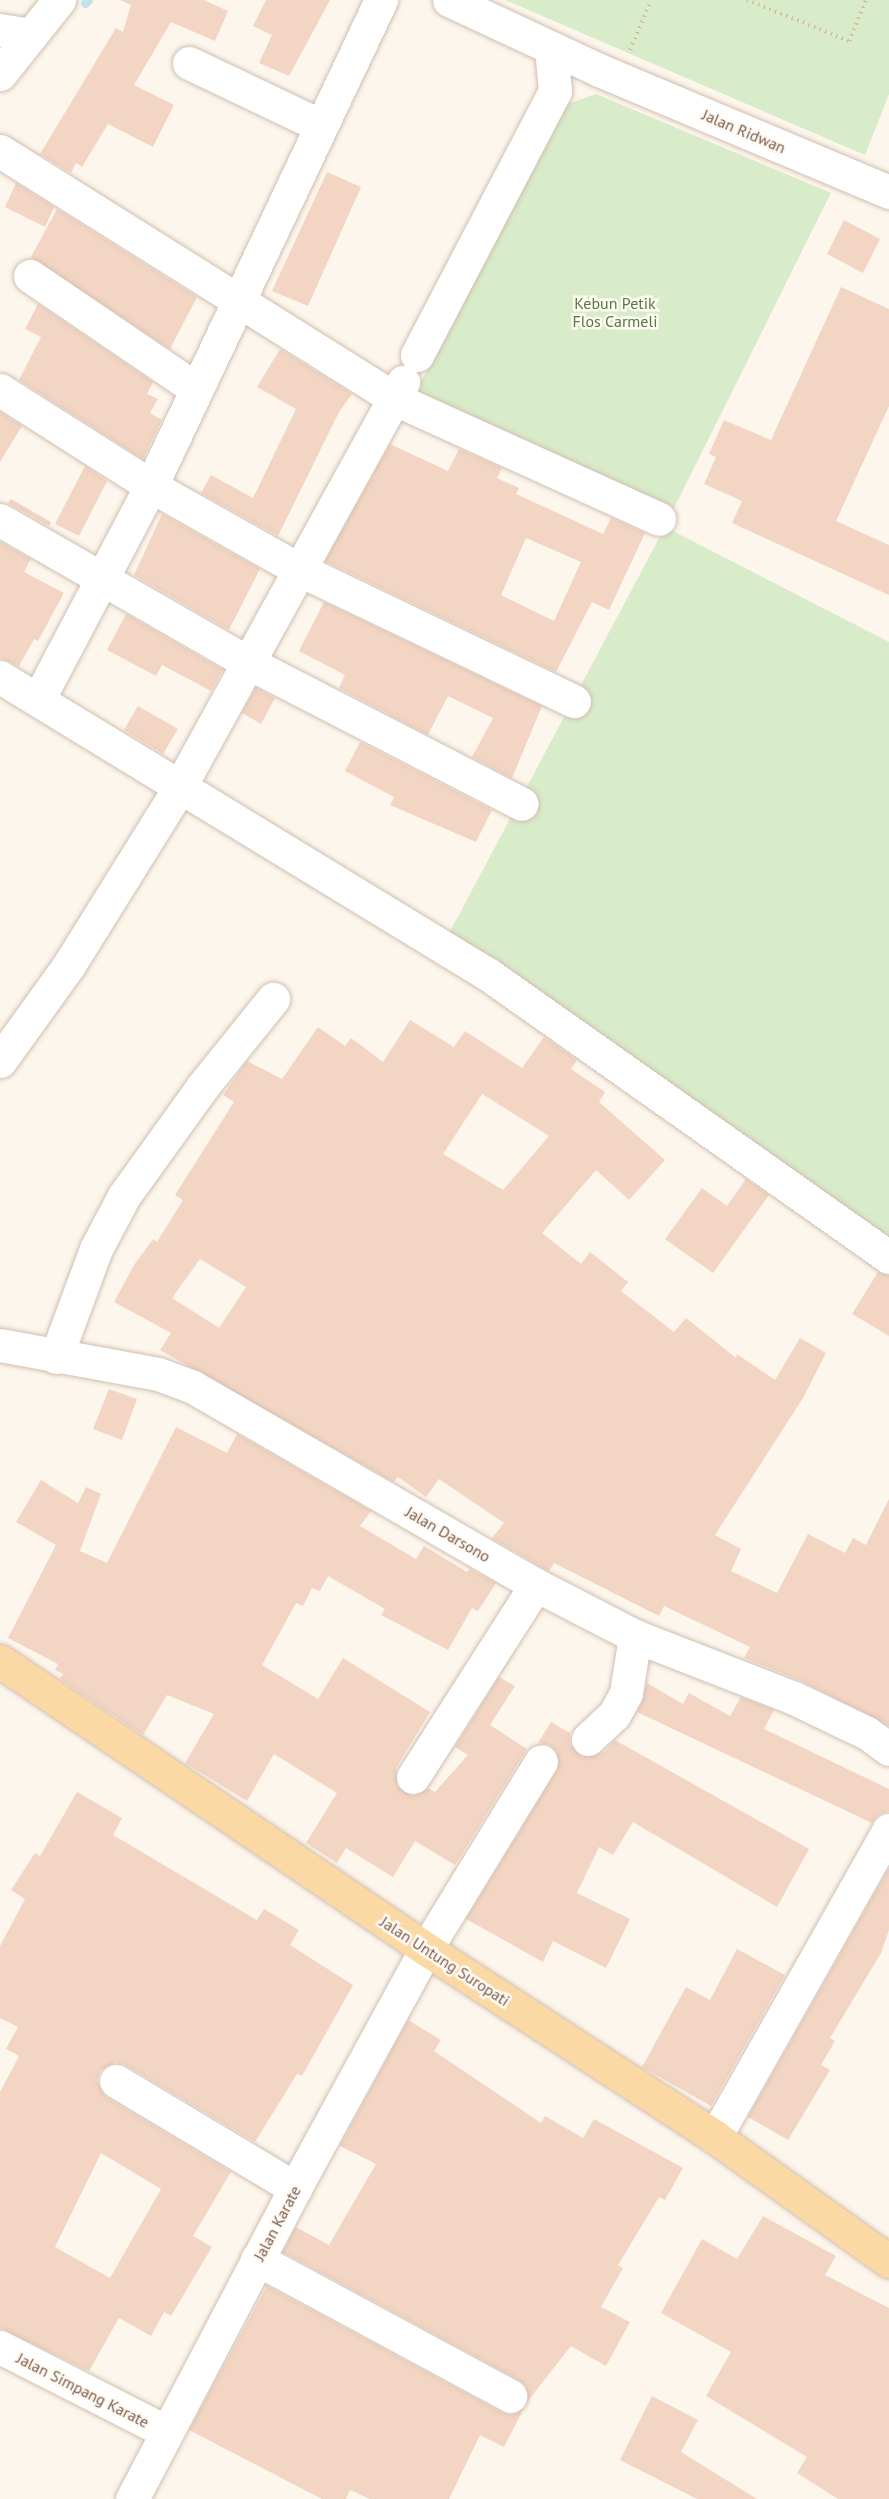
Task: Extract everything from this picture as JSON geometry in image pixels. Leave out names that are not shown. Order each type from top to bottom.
[{"type":"main road","name":"Jalan Untung Suropati","points":[[0,1661],[426,1949],[715,2137],[889,2261]]},
{"type":"street","points":[[0,74],[15,33],[59,0]]},
{"type":"street","points":[[39,698],[104,580],[151,486],[381,0]]},
{"type":"street","name":"Jalan Ridwan","points":[[449,0],[609,74],[889,192]]},
{"type":"street","points":[[0,1061],[69,965],[179,788],[405,379],[555,91],[550,48]]},
{"type":"street","points":[[189,63],[321,126]]},
{"type":"street","points":[[555,91],[609,74]]},
{"type":"street","points":[[0,152],[238,301],[405,379],[659,519]]},
{"type":"street","points":[[30,276],[196,389]]},
{"type":"street","points":[[0,390],[151,486],[298,570],[574,701]]},
{"type":"street","points":[[0,520],[248,662],[522,804]]},
{"type":"street","points":[[0,677],[39,698],[179,788],[489,975],[889,1257]]},
{"type":"street","points":[[56,1357],[96,1249],[124,1196],[203,1086],[273,999]]},
{"type":"street","name":"Jalan Darsono","points":[[0,1345],[158,1374],[192,1387],[536,1585],[635,1636],[794,1698],[867,1733],[889,1749]]},
{"type":"street","points":[[413,1777],[536,1585]]},
{"type":"street","points":[[588,1739],[609,1720],[626,1693],[635,1636]]},
{"type":"street","name":"Jalan Karate","points":[[132,2499],[257,2259],[426,1949],[541,1761]]},
{"type":"street","points":[[715,2137],[889,1830]]},
{"type":"street","points":[[116,2081],[295,2188]]},
{"type":"street","points":[[257,2259],[510,2396]]},
{"type":"street","name":"Jalan Simpang Karate","points":[[0,2347],[167,2432]]},
{"type":"path","points":[[609,74],[651,0]]},
{"type":"path","points":[[747,0],[849,41],[866,0]]},
{"type":"green space","points":[[505,0],[889,0],[889,94],[865,155]]},
{"type":"green space","name":"Kebun Petik Flos Carmeli","points":[[596,94],[831,193],[670,516],[413,397],[565,105]]},
{"type":"green space","points":[[665,527],[889,642],[889,1247],[445,941]]},
{"type":"building","points":[[120,0],[204,0],[228,11],[215,41],[171,22],[134,85],[174,105],[153,147],[108,124],[82,167],[76,163],[71,173],[40,154],[116,28],[123,32],[131,5]]},
{"type":"building","points":[[266,0],[330,0],[289,76],[259,63],[272,35],[253,26]]},
{"type":"building","points":[[327,172],[361,187],[308,306],[272,291]]},
{"type":"building","points":[[16,183],[54,207],[45,227],[5,207]]},
{"type":"building","points":[[57,209],[197,297],[170,349],[31,257]]},
{"type":"building","points":[[844,220],[880,239],[863,273],[827,254]]},
{"type":"building","points":[[841,287],[889,309],[889,406],[836,521],[889,545],[889,595],[732,523],[742,501],[704,484],[716,457],[709,454],[724,420],[771,440]]},
{"type":"building","points":[[38,304],[153,382],[147,394],[158,399],[150,413],[162,420],[143,459],[19,380],[41,337],[25,329]]},
{"type":"building","points":[[280,349],[352,394],[339,412],[278,536],[201,493],[211,475],[253,498],[296,409],[257,387]]},
{"type":"building","points":[[0,412],[22,426],[0,462]]},
{"type":"building","points":[[390,444],[448,471],[459,449],[502,468],[497,478],[519,488],[516,494],[603,534],[611,518],[645,533],[609,610],[592,602],[556,672],[325,561]],"holes":[[[526,538],[581,562],[554,621],[501,595]]]},
{"type":"building","points":[[85,466],[107,481],[79,536],[55,524]]},
{"type":"building","points":[[11,499],[51,522],[49,526],[8,503]]},
{"type":"building","points":[[162,514],[260,569],[229,630],[134,575]]},
{"type":"building","points":[[0,542],[31,559],[24,572],[64,593],[38,641],[34,639],[19,666],[0,658]]},
{"type":"building","points":[[324,602],[542,706],[512,778],[472,757],[493,718],[448,696],[428,735],[339,688],[345,675],[299,651]]},
{"type":"building","points":[[126,614],[223,670],[211,691],[162,665],[156,676],[107,650]]},
{"type":"building","points":[[256,688],[275,698],[261,724],[242,713]]},
{"type":"building","points":[[138,706],[178,729],[163,754],[124,730]]},
{"type":"building","points":[[360,742],[492,810],[476,842],[390,805],[394,797],[345,771]]},
{"type":"building","points":[[410,1020],[454,1047],[465,1031],[522,1068],[544,1037],[577,1060],[571,1069],[605,1092],[599,1102],[665,1160],[629,1200],[596,1170],[542,1233],[581,1264],[590,1252],[628,1282],[621,1291],[674,1332],[686,1318],[736,1358],[737,1354],[775,1380],[800,1338],[826,1353],[803,1398],[715,1535],[741,1549],[731,1571],[777,1593],[808,1534],[845,1553],[853,1538],[866,1545],[889,1499],[889,1726],[802,1681],[744,1658],[750,1647],[664,1606],[659,1616],[554,1563],[549,1571],[545,1569],[492,1538],[504,1523],[439,1479],[426,1497],[398,1477],[394,1482],[160,1350],[171,1333],[114,1302],[134,1265],[153,1239],[157,1242],[183,1200],[175,1195],[234,1102],[223,1095],[247,1061],[282,1079],[318,1027],[345,1046],[351,1038],[383,1062]],"holes":[[[482,1094],[549,1136],[503,1190],[443,1154]],[[200,1259],[246,1287],[219,1328],[172,1298]]]},
{"type":"building","points":[[746,1179],[769,1195],[713,1273],[665,1239],[702,1188],[727,1206]]},
{"type":"building","points":[[878,1272],[889,1275],[889,1336],[852,1314]]},
{"type":"building","points":[[109,1389],[137,1399],[122,1440],[93,1429]]},
{"type":"building","points":[[176,1427],[227,1453],[237,1434],[371,1511],[360,1526],[416,1559],[424,1546],[467,1572],[470,1569],[496,1583],[478,1611],[472,1608],[448,1650],[381,1615],[385,1609],[328,1576],[320,1591],[312,1588],[303,1606],[296,1603],[262,1665],[318,1699],[343,1658],[430,1712],[396,1768],[397,1786],[412,1796],[428,1788],[435,1792],[468,1755],[455,1747],[499,1677],[515,1686],[490,1725],[527,1749],[455,1865],[415,1841],[393,1877],[346,1848],[337,1863],[306,1843],[337,1793],[274,1754],[247,1801],[185,1763],[214,1714],[167,1695],[143,1735],[60,1679],[63,1674],[55,1670],[58,1664],[8,1638],[56,1545],[16,1522],[41,1480],[78,1503],[86,1487],[101,1494],[80,1551],[107,1563]]},
{"type":"building","points":[[647,1683],[683,1704],[689,1693],[730,1716],[741,1697],[774,1710],[764,1729],[889,1789],[889,1811],[879,1814],[872,1823],[637,1712]]},
{"type":"building","points":[[551,1722],[570,1733],[570,1744],[582,1757],[604,1752],[615,1740],[809,1849],[777,1907],[633,1822],[613,1855],[599,1847],[577,1893],[630,1919],[606,1968],[553,1941],[543,1962],[466,1919],[557,1770],[557,1752],[550,1745],[538,1743]]},
{"type":"building","points":[[77,1792],[122,1818],[113,1835],[257,1920],[264,1909],[299,1930],[290,1945],[353,1985],[302,2076],[297,2074],[255,2142],[126,2065],[116,2062],[100,2071],[97,2081],[106,2097],[231,2172],[193,2236],[212,2247],[171,2316],[164,2312],[151,2336],[119,2318],[89,2371],[0,2328],[0,2092],[19,2056],[6,2049],[18,2027],[0,2018],[0,1946],[25,1899],[11,1890],[35,1853],[40,1856]],"holes":[[[101,2153],[161,2189],[110,2278],[55,2247]]]},
{"type":"building","points":[[889,1868],[889,1930],[881,1953],[830,2038],[835,2041],[821,2065],[830,2070],[788,2140],[748,2117]]},
{"type":"building","points":[[737,1949],[785,1975],[711,2106],[642,2067],[686,1987],[710,2000]]},
{"type":"building","points":[[408,2020],[441,2040],[434,2051],[541,2123],[545,2116],[583,2138],[594,2119],[683,2168],[665,2200],[659,2197],[618,2265],[623,2268],[601,2307],[630,2322],[606,2366],[571,2346],[527,2402],[526,2387],[519,2380],[283,2252],[296,2227],[329,2245],[376,2164],[340,2146]]},
{"type":"building","points":[[763,2216],[836,2256],[825,2275],[889,2308],[889,2499],[838,2499],[797,2473],[807,2457],[706,2396],[731,2352],[661,2313],[702,2239],[737,2259]]},
{"type":"building","points":[[267,2286],[501,2412],[511,2415],[524,2408],[504,2447],[480,2435],[449,2499],[370,2499],[350,2490],[346,2499],[322,2499],[189,2430]]},
{"type":"building","points":[[652,2396],[698,2420],[681,2452],[757,2499],[697,2499],[620,2460]]},
{"type":"waterway","points":[[85,3],[88,0]]}]
